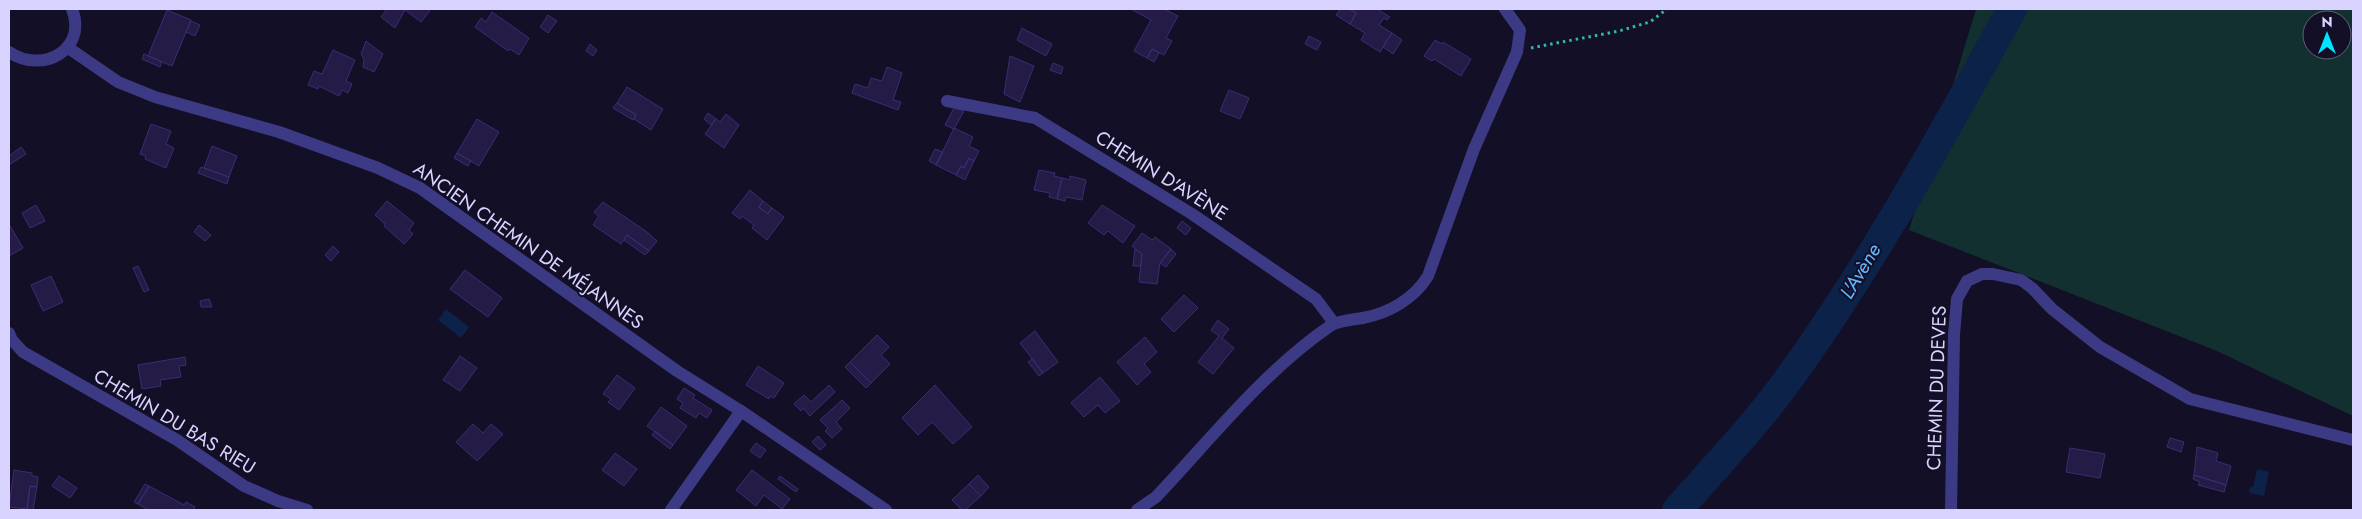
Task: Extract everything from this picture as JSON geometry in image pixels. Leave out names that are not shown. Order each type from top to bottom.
[{"type":"street","points":[[9,52],[19,59],[38,62],[57,56],[67,46],[73,36],[75,25],[72,9]]},
{"type":"street","points":[[1137,510],[1156,497],[1299,347],[1334,323],[1366,317],[1391,308],[1408,299],[1420,289],[1428,276],[1474,148],[1517,52],[1520,30],[1505,9]]},
{"type":"street","name":"ANCIEN CHEMIN DE MÉJANNES","points":[[67,46],[118,82],[154,97],[279,132],[378,168],[420,188],[677,371],[886,510]]},
{"type":"street","name":"CHEMIN D'AVÈNE","points":[[947,101],[1035,118],[1192,214],[1316,298],[1334,323]]},
{"type":"street","name":"CHEMIN DU DEVES","points":[[1952,510],[1954,335],[1957,299],[1966,281],[1982,274],[1993,274],[2021,280],[2032,288],[2052,310],[2100,347],[2190,399],[2353,440]]},
{"type":"street","name":"CHEMIN DU BAS RIEU","points":[[9,333],[23,352],[178,440],[244,486],[278,501],[307,510]]},
{"type":"street","points":[[671,510],[741,412]]},
{"type":"path","points":[[1517,52],[1535,46],[1619,31],[1650,22],[1667,9]]},
{"type":"green space","points":[[1976,9],[2353,9],[2353,416],[2217,351],[1909,230]]},
{"type":"water","points":[[446,309],[469,327],[461,338],[438,320]]},
{"type":"water","points":[[2257,469],[2269,472],[2264,496],[2249,493],[2250,487],[2253,487]]},
{"type":"building","points":[[387,9],[431,9],[421,22],[405,10],[395,28],[381,17]]},
{"type":"building","points":[[1131,9],[1164,9],[1178,16],[1166,38],[1172,41],[1164,55],[1152,49],[1147,58],[1134,51],[1151,20]]},
{"type":"building","points":[[1340,9],[1349,9],[1356,13],[1350,24],[1336,15]]},
{"type":"building","points":[[1349,9],[1377,9],[1390,17],[1387,20],[1384,18],[1379,25],[1392,33],[1380,52],[1361,40],[1365,33],[1350,24],[1356,13]]},
{"type":"building","points":[[167,10],[191,20],[172,66],[148,56]]},
{"type":"building","points":[[492,12],[529,38],[519,55],[510,49],[508,51],[475,27],[481,18],[486,22]]},
{"type":"building","points":[[548,15],[557,21],[548,33],[540,27]]},
{"type":"building","points":[[191,21],[200,25],[195,36],[186,32]]},
{"type":"building","points":[[1022,28],[1052,44],[1046,56],[1017,40]]},
{"type":"building","points":[[1392,33],[1402,40],[1393,54],[1383,47]]},
{"type":"building","points":[[1309,36],[1321,42],[1317,50],[1305,44]]},
{"type":"building","points":[[1435,40],[1442,44],[1443,42],[1471,59],[1461,76],[1434,59],[1432,61],[1424,56]]},
{"type":"building","points":[[366,41],[383,54],[374,72],[363,67],[364,59],[361,54]]},
{"type":"building","points":[[590,44],[597,50],[593,56],[586,51]]},
{"type":"building","points":[[1152,49],[1159,53],[1154,62],[1147,58]]},
{"type":"building","points":[[333,50],[355,60],[346,81],[352,84],[348,93],[342,90],[339,96],[319,86],[318,89],[308,85],[314,71],[322,74]]},
{"type":"building","points":[[144,54],[162,62],[160,67],[142,59]]},
{"type":"building","points":[[1010,56],[1034,66],[1020,102],[1004,94]]},
{"type":"building","points":[[1053,63],[1063,67],[1061,74],[1050,70]]},
{"type":"building","points":[[887,67],[902,73],[893,100],[901,102],[898,110],[852,93],[855,84],[868,88],[871,78],[882,81]]},
{"type":"building","points":[[627,87],[663,109],[651,130],[634,119],[636,115],[617,103]]},
{"type":"building","points":[[1229,90],[1249,98],[1240,119],[1220,111]]},
{"type":"building","points":[[617,103],[636,115],[633,120],[613,108]]},
{"type":"building","points":[[954,108],[964,111],[954,129],[945,125]]},
{"type":"building","points":[[708,113],[716,119],[711,125],[704,119]]},
{"type":"building","points":[[726,114],[739,125],[724,148],[705,134],[716,119],[720,122]]},
{"type":"building","points":[[477,119],[499,132],[479,166],[457,153]]},
{"type":"building","points":[[151,124],[171,131],[166,144],[174,148],[166,168],[145,159],[146,156],[140,154]]},
{"type":"building","points":[[954,128],[973,137],[969,146],[979,151],[974,161],[969,158],[964,168],[961,166],[956,175],[936,165]]},
{"type":"building","points":[[212,146],[237,156],[229,177],[204,168]]},
{"type":"building","points":[[21,147],[26,154],[9,165],[9,156]]},
{"type":"building","points":[[935,149],[943,152],[936,165],[929,161]]},
{"type":"building","points":[[457,153],[471,161],[468,166],[454,158]]},
{"type":"building","points":[[969,158],[974,161],[965,180],[956,175],[961,166],[964,168]]},
{"type":"building","points":[[201,167],[229,177],[227,184],[198,173]]},
{"type":"building","points":[[1039,170],[1055,173],[1054,176],[1062,178],[1057,199],[1049,197],[1050,193],[1034,190]]},
{"type":"building","points":[[1070,176],[1086,180],[1082,200],[1066,197],[1065,201],[1057,199],[1062,178],[1070,180]]},
{"type":"building","points":[[750,190],[763,201],[759,207],[768,214],[772,208],[784,217],[767,240],[752,228],[754,225],[742,216],[740,219],[732,213]]},
{"type":"building","points":[[387,201],[414,223],[409,230],[413,234],[404,244],[375,215]]},
{"type":"building","points":[[763,201],[772,208],[768,214],[759,207]]},
{"type":"building","points":[[603,202],[657,241],[649,251],[627,235],[621,244],[593,225],[599,216],[594,212]]},
{"type":"building","points":[[36,205],[45,221],[30,228],[22,213]]},
{"type":"building","points":[[1102,205],[1135,226],[1123,243],[1108,231],[1104,235],[1088,223]]},
{"type":"building","points":[[1182,221],[1191,228],[1186,235],[1177,228]]},
{"type":"building","points":[[9,224],[23,248],[9,256]]},
{"type":"building","points":[[199,225],[211,235],[205,241],[194,232]]},
{"type":"building","points":[[1142,233],[1152,240],[1155,237],[1171,249],[1160,263],[1157,284],[1139,282],[1142,254],[1132,246]]},
{"type":"building","points":[[627,235],[649,251],[645,255],[624,240]]},
{"type":"building","points":[[333,246],[339,252],[331,261],[325,255]]},
{"type":"building","points":[[1135,249],[1142,254],[1141,266],[1133,266]]},
{"type":"building","points":[[1171,249],[1176,254],[1166,267],[1160,263]]},
{"type":"building","points":[[138,266],[149,290],[144,292],[133,268]]},
{"type":"building","points":[[465,270],[502,298],[488,317],[450,289]]},
{"type":"building","points":[[51,276],[63,302],[43,311],[31,285]]},
{"type":"building","points":[[1184,295],[1198,308],[1174,332],[1161,319]]},
{"type":"building","points":[[209,299],[212,307],[201,307],[200,301]]},
{"type":"building","points":[[1218,320],[1229,329],[1222,338],[1234,348],[1213,374],[1198,362],[1219,336],[1211,330]]},
{"type":"building","points":[[1035,331],[1058,362],[1043,373],[1020,343]]},
{"type":"building","points":[[877,335],[889,347],[881,355],[890,364],[871,383],[850,362]]},
{"type":"building","points":[[1145,337],[1157,352],[1144,364],[1151,372],[1137,385],[1117,362]]},
{"type":"building","points":[[460,356],[477,368],[460,391],[443,380]]},
{"type":"building","points":[[185,357],[186,365],[179,366],[181,377],[160,380],[161,386],[142,389],[138,365]]},
{"type":"building","points":[[1032,359],[1043,373],[1039,376],[1028,362]]},
{"type":"building","points":[[850,362],[871,383],[866,388],[845,367]]},
{"type":"building","points":[[758,366],[784,383],[774,398],[770,396],[769,399],[746,385]]},
{"type":"building","points":[[617,375],[635,388],[619,410],[608,402],[611,399],[603,394]]},
{"type":"building","points":[[1100,377],[1120,401],[1105,413],[1098,405],[1084,417],[1071,403]]},
{"type":"building","points":[[829,385],[835,392],[810,416],[803,408],[801,411],[794,404],[804,395],[811,402]]},
{"type":"building","points":[[935,385],[972,427],[953,444],[932,422],[918,435],[902,418]]},
{"type":"building","points":[[684,388],[695,395],[693,398],[712,410],[707,418],[699,413],[696,418],[680,408],[683,403],[677,399]]},
{"type":"building","points":[[842,400],[850,408],[836,422],[842,429],[832,438],[825,431],[828,428],[820,420]]},
{"type":"building","points":[[661,407],[687,426],[673,445],[647,426]]},
{"type":"building","points":[[473,424],[483,433],[491,424],[503,434],[477,461],[456,442]]},
{"type":"building","points":[[655,431],[673,445],[670,449],[652,435]]},
{"type":"building","points":[[818,436],[826,445],[820,450],[812,442]]},
{"type":"building","points":[[2170,438],[2184,442],[2181,452],[2167,447]]},
{"type":"building","points":[[756,443],[766,450],[760,458],[750,451]]},
{"type":"building","points":[[2197,447],[2218,453],[2216,461],[2231,466],[2226,485],[2194,475]]},
{"type":"building","points":[[2070,448],[2105,454],[2100,478],[2066,472]]},
{"type":"building","points":[[615,453],[637,469],[624,486],[602,470]]},
{"type":"building","points":[[14,470],[32,473],[32,476],[38,477],[37,487],[30,486],[27,509],[9,507]]},
{"type":"building","points":[[752,470],[790,499],[782,509],[764,495],[756,506],[736,490]]},
{"type":"building","points":[[978,475],[989,487],[981,496],[969,484]]},
{"type":"building","points":[[2194,475],[2226,485],[2224,492],[2198,485],[2200,482],[2193,479]]},
{"type":"building","points":[[59,476],[77,488],[70,498],[52,486]]},
{"type":"building","points":[[780,476],[798,489],[796,492],[778,479]]},
{"type":"building","points":[[145,484],[149,486],[138,504],[134,502]]},
{"type":"building","points":[[969,484],[981,496],[965,510],[962,510],[952,500]]},
{"type":"building","points":[[30,486],[37,487],[33,510],[27,509]]},
{"type":"building","points":[[149,486],[184,505],[186,502],[195,507],[193,510],[148,510],[138,504]]},
{"type":"waterway","name":"L'Avène","points":[[1677,510],[1759,416],[1785,384],[1817,339],[1904,200],[2012,9]]}]
